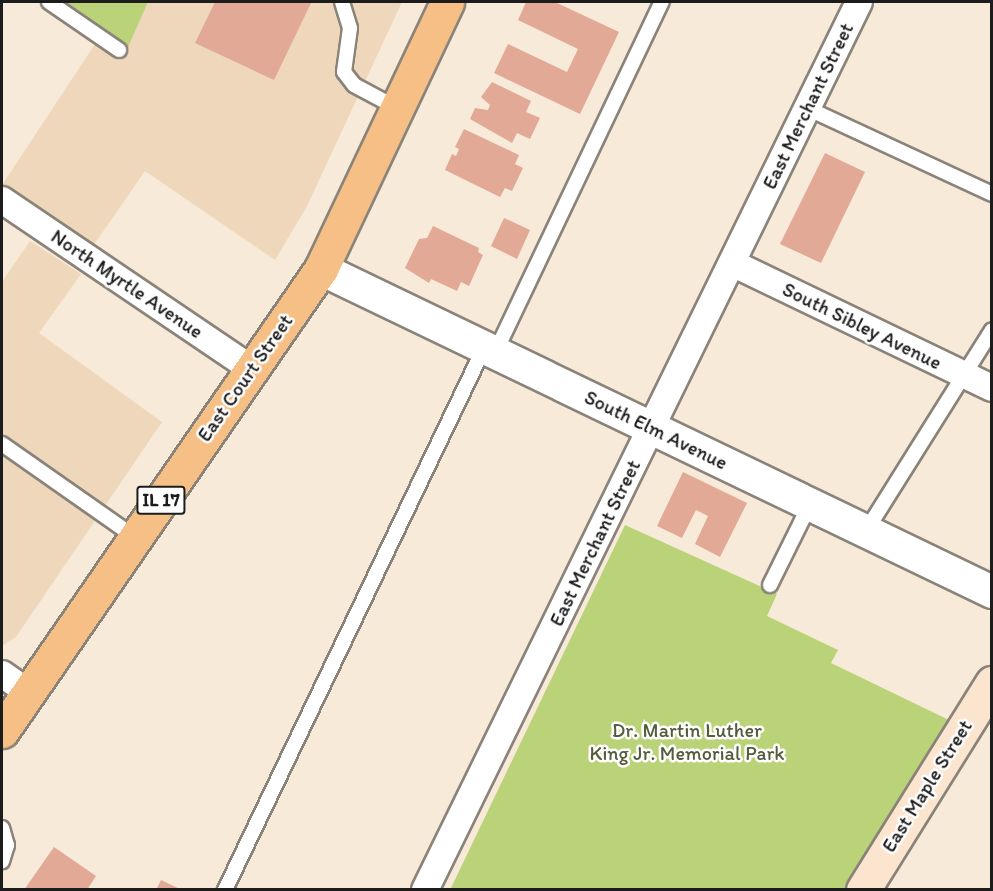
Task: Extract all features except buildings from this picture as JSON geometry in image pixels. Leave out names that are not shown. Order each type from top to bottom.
[{"type":"main road","name":"East Court Street","points":[[2,731],[321,269],[447,2]]},
{"type":"main road","name":"East Maple Street","points":[[863,890],[992,683]]},
{"type":"street","name":"East Merchant Street","points":[[425,890],[859,2]]},
{"type":"street","name":"North Myrtle Avenue","points":[[2,200],[252,369]]},
{"type":"street","name":"South Sibley Avenue","points":[[732,263],[992,388]]},
{"type":"street","name":"South Elm Avenue","points":[[321,269],[992,592]]},
{"type":"street","points":[[2,674],[28,692]]},
{"type":"lane","points":[[49,2],[119,50]]},
{"type":"lane","points":[[342,2],[350,28],[344,72],[354,85],[397,108]]},
{"type":"lane","points":[[225,890],[662,2]]},
{"type":"lane","points":[[807,108],[992,194]]},
{"type":"lane","points":[[866,531],[992,330]]},
{"type":"lane","points":[[2,444],[135,537]]},
{"type":"lane","points":[[770,585],[810,504]]},
{"type":"lane","points":[[2,828],[6,845],[2,861]]},
{"type":"shaded area","points":[[148,2],[402,2],[307,206],[275,260],[145,171],[93,246],[2,185],[95,44],[119,60]]},
{"type":"shaded area","points":[[30,241],[81,274],[39,333],[162,422],[16,637],[2,646],[2,282]]},
{"type":"green space","points":[[61,2],[148,2],[128,47]]},
{"type":"green space","name":"Dr. Martin Luther King Jr. Memorial Park","points":[[625,525],[777,594],[767,616],[838,650],[831,663],[949,720],[846,889],[450,890]]}]
